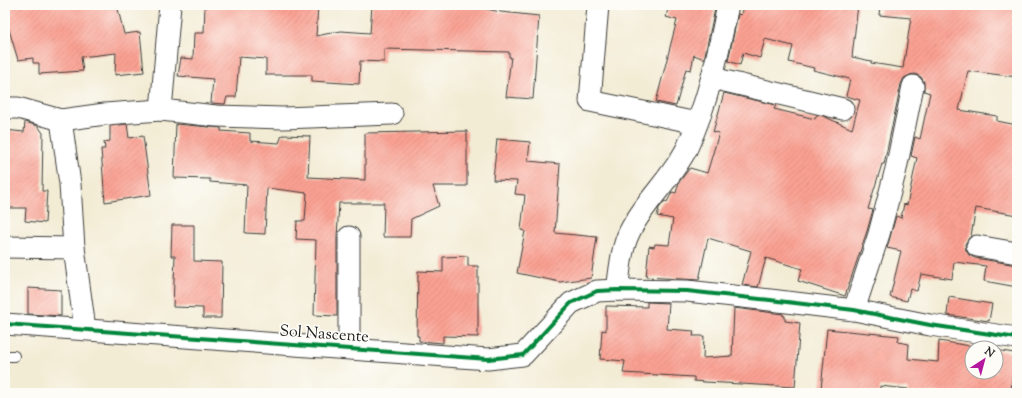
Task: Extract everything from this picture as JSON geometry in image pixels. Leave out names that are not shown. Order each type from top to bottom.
[{"type":"street","points":[[161,110],[170,5]]},
{"type":"street","points":[[598,5],[590,101],[697,123]]},
{"type":"street","points":[[617,290],[625,243],[630,231],[682,156],[697,123],[712,78],[728,5]]},
{"type":"street","points":[[712,78],[843,109]]},
{"type":"street","points":[[854,310],[879,234],[894,176],[913,86]]},
{"type":"street","points":[[5,91],[11,108],[62,120],[105,114],[161,110],[216,116],[283,118],[392,114]]},
{"type":"street","points":[[62,120],[70,184],[74,248],[85,329]]},
{"type":"street","points":[[349,237],[349,348]]},
{"type":"street","points":[[977,246],[1017,253]]},
{"type":"street","points":[[5,247],[74,248]]},
{"type":"street","name":"Sol Nascente","points":[[5,324],[488,359],[523,355],[571,303],[597,291],[617,290],[687,291],[854,310],[930,325],[1017,338]]},
{"type":"building","points":[[5,5],[117,5],[124,34],[140,32],[144,72],[115,75],[116,53],[81,57],[83,71],[39,74],[39,63],[33,63],[33,58],[18,60],[5,16]]},
{"type":"building","points":[[205,5],[318,5],[316,36],[341,31],[370,33],[372,5],[467,5],[501,12],[539,16],[533,99],[506,97],[511,57],[509,57],[509,52],[384,49],[384,62],[360,61],[359,84],[312,81],[312,75],[266,75],[266,59],[239,57],[236,97],[227,97],[225,104],[211,103],[213,79],[178,76],[181,58],[193,59],[194,33],[204,33]]},
{"type":"building","points":[[669,5],[696,5],[715,9],[704,59],[694,55],[691,70],[686,69],[676,106],[656,102],[677,20],[666,17]]},
{"type":"building","points":[[743,5],[858,5],[852,57],[871,61],[871,63],[903,68],[911,18],[879,15],[880,5],[1017,5],[1017,77],[968,71],[959,110],[997,116],[997,121],[1017,125],[1017,215],[976,208],[971,236],[965,244],[969,255],[975,258],[1017,265],[1017,287],[984,281],[986,266],[954,262],[952,279],[921,274],[917,291],[910,289],[907,301],[890,297],[901,251],[887,248],[896,216],[901,218],[904,204],[907,205],[917,158],[911,156],[915,137],[920,139],[930,93],[924,91],[924,82],[921,77],[915,74],[904,78],[901,84],[884,164],[882,164],[868,209],[873,210],[845,296],[798,281],[802,269],[766,258],[758,287],[742,285],[751,251],[708,238],[699,280],[646,277],[649,246],[654,247],[655,244],[669,245],[673,219],[657,216],[659,208],[665,201],[667,202],[672,192],[676,193],[679,182],[690,168],[707,173],[719,133],[713,132],[724,93],[776,105],[774,109],[815,119],[817,115],[823,116],[852,129],[860,100],[846,96],[850,79],[813,70],[814,68],[789,62],[793,46],[765,39],[760,58],[743,53],[740,65],[728,61],[738,14],[741,15]]},
{"type":"building","points":[[25,122],[38,126],[43,133],[42,191],[47,191],[45,223],[25,221],[26,208],[5,208],[5,130],[24,132]]},
{"type":"building","points":[[127,124],[129,138],[143,136],[151,195],[105,202],[101,149],[105,149],[104,142],[110,141],[110,126]]},
{"type":"building","points":[[176,124],[221,128],[221,131],[250,133],[250,141],[279,143],[282,135],[310,136],[308,177],[365,180],[365,133],[467,131],[467,186],[433,186],[439,206],[411,219],[410,237],[383,237],[384,203],[339,203],[337,237],[337,316],[314,315],[316,240],[296,239],[297,221],[305,221],[307,193],[267,188],[265,234],[245,233],[247,185],[210,182],[210,179],[174,178]]},
{"type":"building","points":[[497,139],[530,142],[528,161],[560,164],[555,233],[597,237],[591,278],[560,282],[517,273],[525,231],[521,230],[525,195],[515,194],[517,181],[493,180]]},
{"type":"building","points":[[172,225],[194,225],[194,261],[222,262],[221,318],[203,318],[203,308],[173,307],[175,256],[171,256]]},
{"type":"building","points":[[468,256],[468,266],[478,266],[478,337],[443,336],[443,343],[419,341],[419,336],[417,336],[418,271],[443,272],[443,257]]},
{"type":"building","points":[[28,288],[61,290],[61,316],[28,314]]},
{"type":"building","points":[[949,297],[992,304],[989,321],[947,315]]},
{"type":"building","points":[[647,302],[669,303],[667,329],[694,331],[693,336],[704,336],[703,358],[732,356],[734,308],[783,314],[783,316],[785,316],[785,321],[800,323],[795,387],[705,382],[694,381],[694,377],[623,373],[625,361],[600,359],[602,330],[606,331],[606,306],[647,307]]},
{"type":"building","points":[[827,329],[899,336],[898,342],[909,344],[908,359],[938,362],[939,341],[964,345],[964,380],[1004,380],[1004,351],[1014,353],[1011,393],[907,393],[908,389],[880,386],[880,393],[821,389]]},
{"type":"cycle path","points":[[5,324],[488,359],[523,355],[571,303],[597,291],[617,290],[687,291],[854,310],[930,325],[1017,338]]}]
